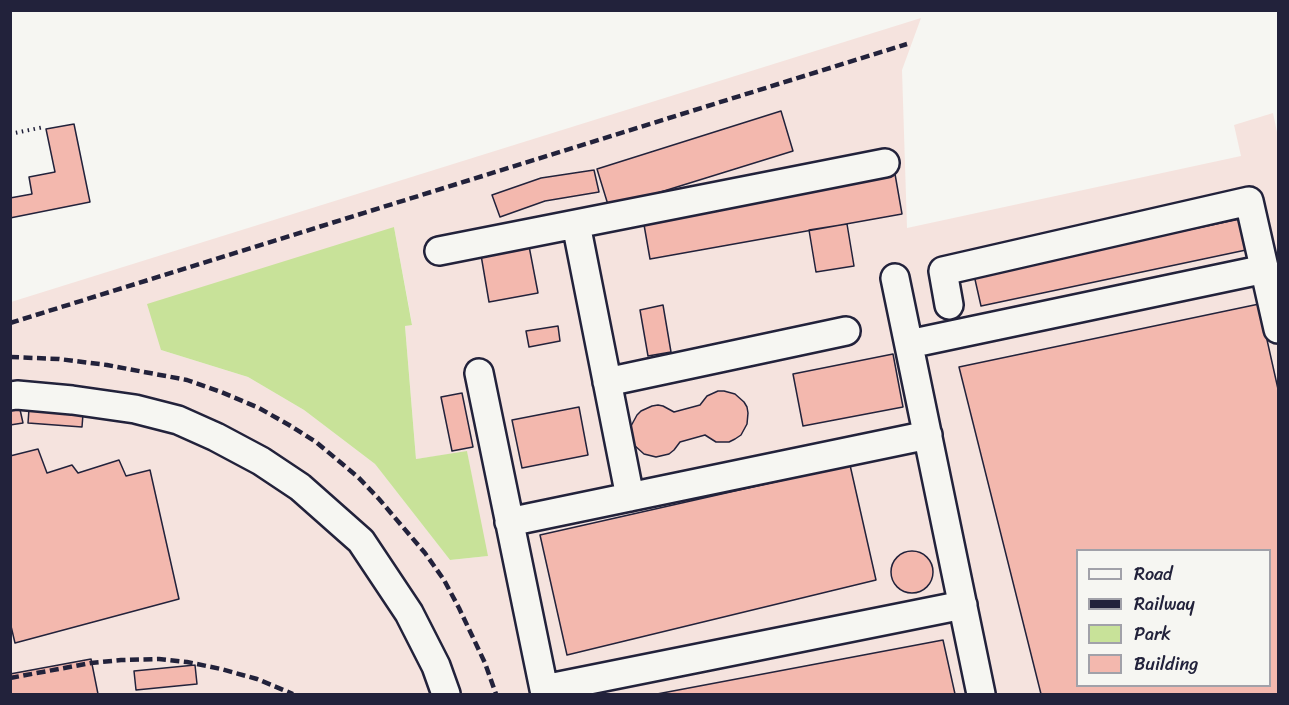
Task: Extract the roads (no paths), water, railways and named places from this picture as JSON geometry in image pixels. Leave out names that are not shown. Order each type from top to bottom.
[{"type":"lane","points":[[439,251],[885,163]]},
{"type":"lane","points":[[949,306],[943,271],[1249,201],[1278,329]]},
{"type":"lane","points":[[576,224],[630,497]]},
{"type":"lane","points":[[909,344],[1265,269]]},
{"type":"lane","points":[[895,278],[981,694]]},
{"type":"lane","points":[[607,382],[846,331]]},
{"type":"lane","points":[[479,373],[544,692],[963,605]]},
{"type":"lane","points":[[10,396],[72,400],[135,409],[178,420],[252,456],[300,487],[360,541],[409,613],[436,666],[446,694]]},
{"type":"lane","points":[[509,522],[928,435]]},
{"type":"railway","points":[[10,323],[907,44]]},
{"type":"railway","points":[[10,357],[59,359],[107,365],[187,380],[259,408],[316,442],[358,477],[425,553],[444,580],[459,608],[485,663],[496,694]]},
{"type":"railway","points":[[10,678],[91,663],[159,659],[221,669],[257,679],[293,694]]}]
